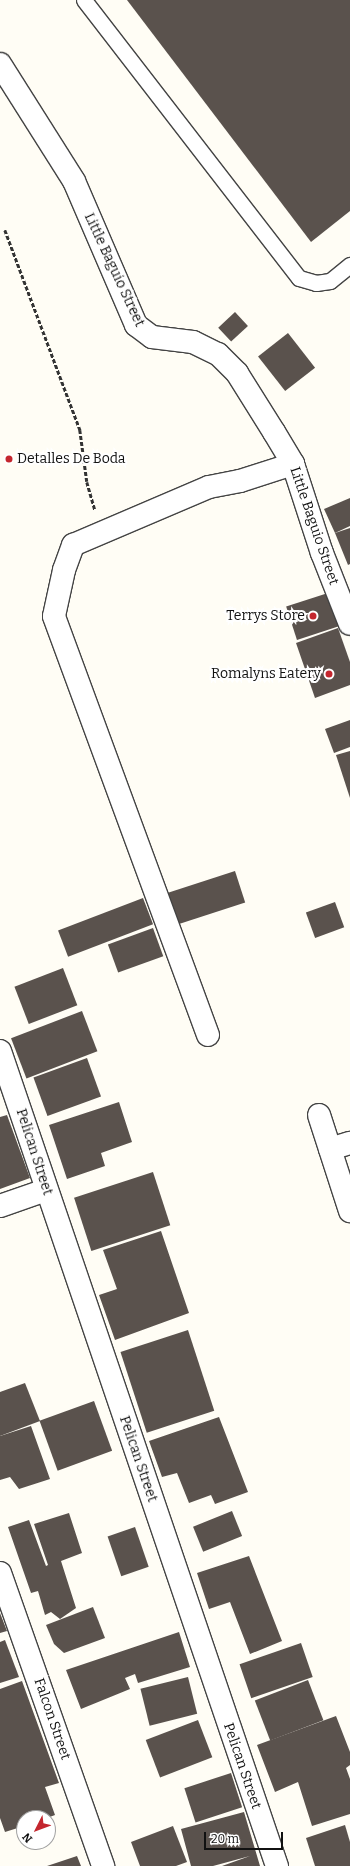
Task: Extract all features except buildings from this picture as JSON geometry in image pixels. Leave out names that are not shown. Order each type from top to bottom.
[{"type":"street","name":"Little Baguio Street","points":[[0,64],[74,181],[136,325],[152,337],[193,342],[218,354],[237,373],[293,464],[322,553],[350,624]]},
{"type":"street","points":[[208,1035],[54,616],[64,570],[73,545],[101,531],[209,486],[240,481],[293,464]]},
{"type":"street","name":"Pelican Street","points":[[0,1051],[277,1866]]},
{"type":"street","points":[[320,1115],[340,1146],[350,1211]]},
{"type":"street","points":[[0,1206],[46,1190]]},
{"type":"street","name":"Falcon Street","points":[[0,1573],[103,1866]]},
{"type":"lane","points":[[84,0],[299,278],[316,283],[330,281],[350,265]]},
{"type":"path","points":[[5,230],[80,430],[87,482],[101,531]]},
{"type":"place","name":"Detalles De Boda","points":[[9,459]]},
{"type":"place","name":"Terrys Store","points":[[313,616]]},
{"type":"place","name":"Romalyns Eatery","points":[[329,674]]}]
